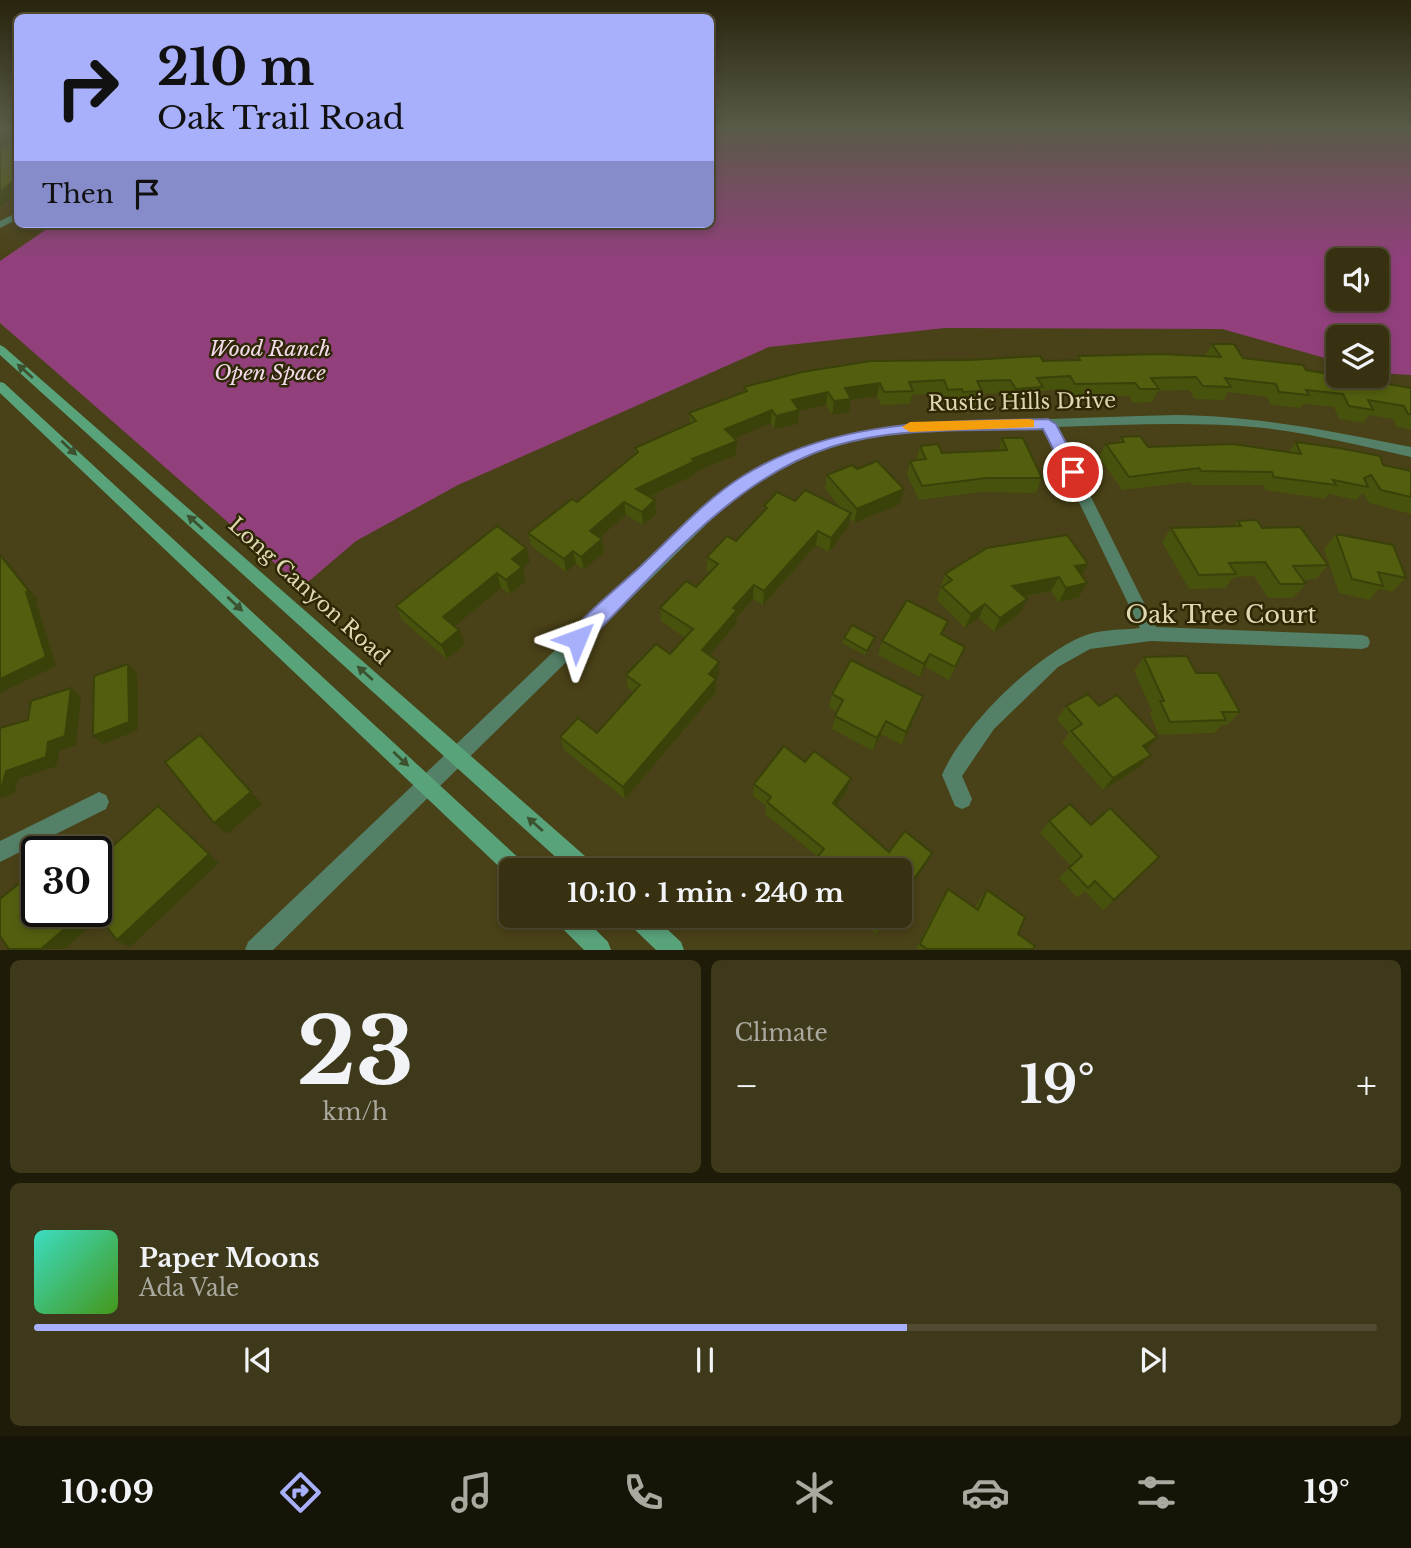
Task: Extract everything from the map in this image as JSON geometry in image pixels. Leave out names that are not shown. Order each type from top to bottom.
[{"type":"main road","name":"Long Canyon Road","points":[[0,349],[573,858]]},
{"type":"main road","points":[[0,386],[505,858]]},
{"type":"main road","points":[[578,928],[600,950]]},
{"type":"main road","points":[[650,928],[673,950]]},
{"type":"street","name":"Rustic Hills Drive","points":[[256,950],[456,754],[716,506],[747,481],[780,462],[829,442],[887,429],[1212,421],[1264,424],[1411,452]]},
{"type":"street","points":[[1048,424],[1151,634]]},
{"type":"street","name":"Oak Tree Court","points":[[962,799],[952,775],[987,723],[1052,662],[1087,642],[1151,634],[1362,642]]},
{"type":"street","points":[[0,852],[99,802]]},
{"type":"green space","name":"Wood Ranch Open Space","points":[[714,172],[1411,172],[1411,375],[1389,374],[1389,325],[1326,325],[1326,358],[1222,329],[945,328],[769,347],[458,485],[356,541],[302,587],[0,323],[0,261],[48,228],[714,228]]},
{"type":"building","points":[[0,172],[14,172],[14,180],[0,192]]},
{"type":"building","points":[[1212,344],[1234,344],[1243,358],[1303,365],[1306,370],[1326,373],[1326,388],[1389,388],[1389,384],[1411,388],[1411,415],[1404,406],[1368,400],[1373,410],[1349,406],[1343,394],[1306,390],[1309,395],[1279,392],[1276,384],[1225,378],[1231,387],[1203,386],[1196,377],[1151,378],[1159,389],[1140,389],[1135,383],[1075,384],[1070,376],[1037,378],[1043,387],[1016,389],[1010,380],[977,381],[982,391],[963,392],[962,389],[948,390],[944,380],[909,382],[913,391],[884,392],[880,383],[845,388],[851,399],[834,401],[828,392],[792,400],[799,410],[776,416],[772,410],[725,429],[737,441],[692,459],[695,461],[636,489],[655,500],[642,512],[624,502],[590,531],[602,539],[581,557],[573,551],[564,559],[528,533],[572,499],[577,502],[638,452],[635,448],[696,421],[689,413],[747,391],[744,387],[802,372],[871,361],[1040,356],[1043,361],[1080,360],[1078,356],[1161,354],[1221,357]]},
{"type":"building","points":[[1140,436],[1148,447],[1233,444],[1301,454],[1296,442],[1380,456],[1383,465],[1411,471],[1411,497],[1381,490],[1371,475],[1364,478],[1368,487],[1333,480],[1336,485],[1274,477],[1272,472],[1201,471],[1199,468],[1129,477],[1106,444],[1124,442],[1121,437]]},
{"type":"building","points":[[1002,438],[1023,438],[1042,478],[987,478],[922,486],[910,461],[926,459],[920,446],[938,444],[942,453],[1007,450]]},
{"type":"building","points":[[877,461],[904,489],[857,509],[827,475],[852,465],[857,469]]},
{"type":"building","points":[[805,490],[851,513],[831,538],[818,531],[764,591],[754,585],[733,608],[737,610],[702,650],[719,662],[709,674],[716,679],[623,787],[560,737],[578,718],[597,733],[640,685],[626,675],[656,644],[670,654],[693,629],[660,608],[686,581],[696,587],[718,564],[707,557],[727,536],[736,541],[767,508],[764,506],[777,492],[795,501]]},
{"type":"building","points":[[1257,520],[1262,528],[1300,527],[1328,565],[1293,566],[1306,584],[1280,584],[1265,562],[1229,563],[1236,574],[1199,575],[1171,528],[1241,526],[1238,521]]},
{"type":"building","points":[[497,526],[526,548],[512,559],[522,567],[506,580],[497,573],[443,617],[459,630],[441,645],[396,606]]},
{"type":"building","points":[[1336,534],[1393,545],[1406,578],[1378,572],[1383,586],[1352,579]]},
{"type":"building","points":[[1067,535],[1088,564],[1075,566],[1087,583],[1066,588],[1059,577],[1012,586],[1027,599],[1000,618],[985,604],[971,614],[942,587],[952,580],[945,574],[987,548]]},
{"type":"building","points":[[0,555],[29,591],[26,592],[46,657],[0,679]]},
{"type":"building","points":[[907,600],[948,621],[941,634],[965,647],[955,667],[930,654],[924,664],[882,641]]},
{"type":"building","points":[[852,625],[875,637],[867,651],[844,638]]},
{"type":"building","points":[[1187,656],[1196,673],[1218,673],[1240,712],[1222,712],[1226,720],[1170,722],[1160,701],[1164,701],[1144,657]]},
{"type":"building","points":[[851,660],[923,696],[906,732],[886,721],[877,738],[835,716],[843,700],[832,694]]},
{"type":"building","points":[[128,664],[129,722],[93,736],[94,676]]},
{"type":"building","points":[[71,688],[65,736],[48,742],[46,757],[6,771],[0,786],[0,728],[28,720],[31,701]]},
{"type":"building","points":[[1088,694],[1099,706],[1117,695],[1157,737],[1143,746],[1151,755],[1113,778],[1071,731],[1082,724],[1066,706]]},
{"type":"building","points":[[200,735],[251,792],[214,823],[165,762]]},
{"type":"building","points":[[784,746],[805,762],[814,751],[851,778],[833,803],[889,852],[905,831],[932,853],[912,882],[912,858],[816,858],[824,849],[767,802],[771,797],[754,784]]},
{"type":"building","points":[[1070,804],[1091,825],[1110,808],[1159,857],[1114,900],[1095,881],[1088,888],[1069,868],[1082,856],[1049,821]]},
{"type":"building","points":[[158,806],[209,854],[117,940],[106,927],[112,927],[112,847]]},
{"type":"building","points":[[21,882],[21,927],[67,927],[41,949],[9,949],[0,936],[0,899]]},
{"type":"building","points":[[948,889],[978,910],[987,890],[1025,917],[1018,934],[1035,946],[1033,949],[927,949],[920,944]]},
{"type":"slow traffic","points":[[910,427],[1029,424]]},
{"type":"route","points":[[577,639],[716,506],[747,481],[780,462],[829,442],[887,429],[1048,424],[1073,472]]}]
